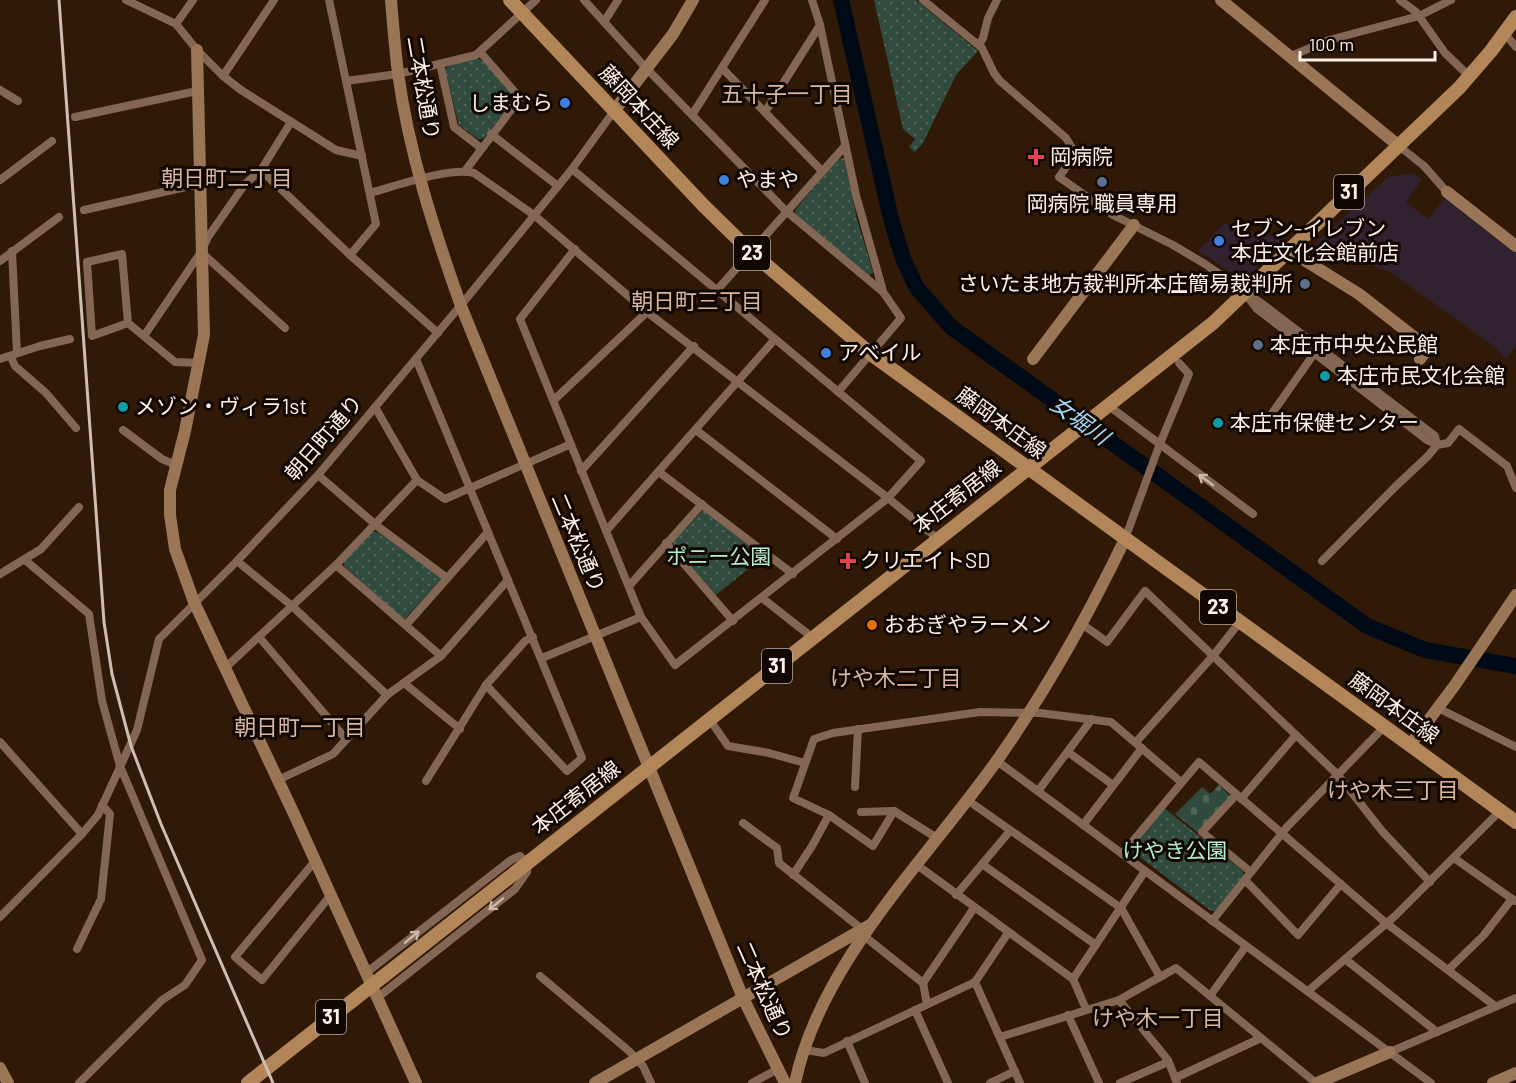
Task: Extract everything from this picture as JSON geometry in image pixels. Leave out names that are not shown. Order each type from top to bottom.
[{"type":"main road","name":"藤岡本庄線","points":[[510,0],[704,206],[750,251],[871,354],[1516,822]]},
{"type":"main road","name":"本庄寄居線","points":[[248,1083],[1213,323],[1459,88],[1516,17]]},
{"type":"street","points":[[126,0],[176,24],[196,50],[223,76],[291,122],[336,150],[362,156]]},
{"type":"street","points":[[176,24],[193,0]]},
{"type":"street","points":[[223,76],[274,0]]},
{"type":"street","points":[[329,0],[376,224],[350,255]]},
{"type":"street","name":"二本松通り","points":[[391,0],[398,74],[421,179],[431,220],[460,306],[743,998],[785,1083]]},
{"type":"street","points":[[346,81],[398,74],[481,53],[536,0]]},
{"type":"street","points":[[584,0],[646,68],[786,211],[883,292],[901,318],[838,392]]},
{"type":"street","points":[[604,22],[618,0]]},
{"type":"street","points":[[614,111],[673,34],[693,0]]},
{"type":"street","points":[[692,115],[765,0]]},
{"type":"street","points":[[812,0],[820,25],[856,195],[883,292]]},
{"type":"street","points":[[923,0],[980,46],[1000,81],[1059,131],[1074,151],[1072,159],[1059,177],[1113,215],[1205,264],[1245,294],[1257,309],[1316,350],[1427,440],[1437,445],[1448,443],[1459,429],[1507,466],[1516,488]]},
{"type":"street","points":[[980,46],[988,18],[997,0]]},
{"type":"street","points":[[1221,0],[1424,166],[1447,192],[1514,241]]},
{"type":"street","points":[[1400,0],[1419,16],[1445,53],[1469,76]]},
{"type":"street","points":[[1291,56],[1329,40],[1419,16],[1451,0]]},
{"type":"street","points":[[765,112],[820,25]]},
{"type":"street","points":[[1504,33],[1516,47]]},
{"type":"street","points":[[196,50],[204,335],[170,490],[170,515],[175,549],[194,602],[416,1083]]},
{"type":"street","points":[[465,171],[520,98],[481,53]]},
{"type":"street","points":[[440,64],[454,127],[481,148]]},
{"type":"street","points":[[722,68],[822,171]]},
{"type":"street","points":[[0,90],[18,101]]},
{"type":"street","points":[[75,117],[197,91]]},
{"type":"street","name":"朝日町通り","points":[[0,917],[98,815],[137,730],[159,639],[318,475],[572,169],[614,111]]},
{"type":"street","points":[[144,336],[201,252],[208,237],[245,184],[261,170],[291,122]]},
{"type":"street","points":[[492,134],[558,186]]},
{"type":"street","points":[[0,180],[52,141]]},
{"type":"street","points":[[718,290],[845,146]]},
{"type":"street","points":[[572,169],[921,461],[888,498],[675,665],[641,617],[520,319],[575,249]]},
{"type":"street","points":[[261,170],[350,255],[438,333]]},
{"type":"street","points":[[370,193],[421,179],[465,171],[474,173],[534,215],[647,312],[694,346],[938,539]]},
{"type":"street","points":[[84,210],[200,184]]},
{"type":"street","points":[[0,261],[59,217]]},
{"type":"street","points":[[1033,359],[1134,225]]},
{"type":"street","points":[[1288,250],[1359,294],[1428,348],[1420,359]]},
{"type":"street","points":[[12,251],[15,366],[46,393],[76,428]]},
{"type":"street","points":[[201,252],[285,328]]},
{"type":"street","points":[[128,323],[92,336],[87,262],[122,254],[128,323],[175,362],[199,363]]},
{"type":"street","points":[[554,400],[647,312]]},
{"type":"street","points":[[0,359],[70,339]]},
{"type":"street","points":[[606,531],[776,339]]},
{"type":"street","points":[[582,471],[694,346]]},
{"type":"street","points":[[1261,429],[1316,350]]},
{"type":"street","points":[[416,359],[582,758],[567,771],[486,685]]},
{"type":"street","points":[[795,1083],[818,1015],[867,930],[997,760],[1082,624],[1125,539],[1158,448],[1189,374],[1179,363]]},
{"type":"street","points":[[375,407],[417,480],[445,499],[570,444]]},
{"type":"street","points":[[1108,407],[1158,448],[1253,514]]},
{"type":"street","points":[[123,430],[162,459],[176,465]]},
{"type":"street","points":[[696,430],[837,539]]},
{"type":"street","points":[[1322,561],[1437,445]]},
{"type":"street","points":[[659,472],[793,574]]},
{"type":"street","points":[[318,475],[376,525],[447,578]]},
{"type":"street","points":[[225,668],[336,565],[417,480]]},
{"type":"street","points":[[629,586],[702,504]]},
{"type":"street","points":[[0,574],[41,549],[79,507]]},
{"type":"street","points":[[406,625],[488,532]]},
{"type":"street","points":[[666,543],[733,621]]},
{"type":"street","points":[[25,560],[89,614],[102,701],[120,766],[202,960],[185,986],[162,1000],[79,1083]]},
{"type":"street","points":[[237,561],[292,606],[387,695]]},
{"type":"street","points":[[336,565],[441,656]]},
{"type":"street","points":[[278,780],[333,754],[387,695],[441,656],[508,580]]},
{"type":"street","points":[[1082,624],[1107,642],[1145,591],[1338,775],[1382,831],[1430,882]]},
{"type":"street","points":[[1410,745],[1486,641],[1516,595]]},
{"type":"street","points":[[762,598],[813,638]]},
{"type":"street","points":[[542,658],[641,617]]},
{"type":"street","points":[[1083,825],[1113,786],[1139,745],[1239,622]]},
{"type":"street","points":[[259,637],[346,740]]},
{"type":"street","points":[[426,781],[486,685],[525,641],[532,637]]},
{"type":"street","points":[[404,683],[460,729]]},
{"type":"street","points":[[1438,708],[1516,747]]},
{"type":"street","points":[[894,811],[873,846],[829,815],[793,798],[814,739],[833,733],[980,712],[1029,712],[1092,719],[1111,722],[1181,782]]},
{"type":"street","points":[[1038,791],[1092,719]]},
{"type":"street","points":[[710,720],[728,746],[770,753],[805,763]]},
{"type":"street","points":[[1212,921],[1283,833],[1384,727]]},
{"type":"street","points":[[855,787],[858,729]]},
{"type":"street","points":[[1296,735],[1202,832],[1248,876],[1298,934],[1341,884]]},
{"type":"street","points":[[0,742],[82,834]]},
{"type":"street","points":[[1068,752],[1113,786]]},
{"type":"street","points":[[997,760],[1431,1083]]},
{"type":"street","points":[[1122,854],[1198,762],[1386,923],[1495,1006]]},
{"type":"street","points":[[966,800],[1121,908],[1160,977]]},
{"type":"street","points":[[77,949],[101,898],[110,814],[102,805]]},
{"type":"street","points":[[861,812],[894,811],[937,838]]},
{"type":"street","points":[[1308,991],[1430,882],[1500,811]]},
{"type":"street","points":[[793,875],[829,815]]},
{"type":"street","points":[[743,822],[777,848],[779,863],[867,930],[923,983],[927,1004]]},
{"type":"street","points":[[956,895],[1010,831]]},
{"type":"street","points":[[366,973],[511,860],[520,856],[528,863],[527,872],[515,889],[377,998]]},
{"type":"street","points":[[1448,970],[1514,901],[1454,858]]},
{"type":"street","points":[[315,861],[235,957],[262,980],[330,896]]},
{"type":"street","points":[[982,864],[1096,945]]},
{"type":"street","points":[[917,865],[1073,979],[1086,1009]]},
{"type":"street","points":[[1073,979],[1145,871]]},
{"type":"street","points":[[923,983],[974,908]]},
{"type":"street","points":[[595,1083],[867,930]]},
{"type":"street","points":[[805,1050],[824,1053],[975,982],[1008,933]]},
{"type":"street","points":[[1210,996],[1246,946]]},
{"type":"street","points":[[1345,959],[1437,1032]]},
{"type":"street","points":[[1000,1037],[1119,999],[1176,968],[1316,1083],[1516,998]]},
{"type":"street","points":[[540,976],[638,1059],[651,1083]]},
{"type":"street","points":[[975,982],[1020,1083]]},
{"type":"street","points":[[1119,999],[1168,1062],[1176,1081],[1261,1038]]},
{"type":"street","points":[[915,1010],[948,1083]]},
{"type":"street","points":[[1068,1015],[1099,1083]]},
{"type":"street","points":[[847,1041],[865,1083]]},
{"type":"street","points":[[1120,1083],[1168,1062]]},
{"type":"street","points":[[0,1068],[8,1083]]},
{"type":"street","points":[[752,1083],[778,1069]]},
{"type":"street","points":[[990,1083],[1015,1071]]},
{"type":"street","points":[[1493,1083],[1516,1073]]},
{"type":"shaded area","points":[[1414,173],[1422,180],[1406,202],[1428,219],[1445,198],[1516,253],[1516,347],[1506,359],[1495,347],[1390,272],[1314,245],[1388,177]]},
{"type":"shaded area","points":[[1224,223],[1284,240],[1244,280],[1198,251]]},
{"type":"green space","points":[[874,0],[916,0],[978,51],[956,75],[923,143],[915,152],[909,147],[915,139],[903,129]]},
{"type":"green space","points":[[477,58],[484,62],[514,94],[515,99],[483,139],[478,139],[459,125],[445,70],[448,66]]},
{"type":"green space","points":[[844,158],[857,219],[873,272],[869,276],[796,215],[795,210],[838,159]]},
{"type":"green space","name":"ポニー公園","points":[[702,511],[705,511],[763,557],[716,595],[674,547],[673,542]]},
{"type":"green space","points":[[373,532],[378,532],[440,575],[441,579],[406,618],[403,619],[344,566],[344,561]]},
{"type":"green space","points":[[1219,785],[1231,797],[1197,832],[1175,814],[1202,787],[1210,794]]},
{"type":"green space","name":"けやき公園","points":[[1164,808],[1243,871],[1244,876],[1216,911],[1211,911],[1132,851],[1131,847]]},
{"type":"waterway","name":"女堀川","points":[[841,0],[892,223],[904,261],[917,288],[951,327],[1367,626],[1425,650],[1516,666]]},
{"type":"railway","points":[[59,0],[104,622],[112,674],[131,746],[161,824],[273,1083]]},
{"type":"place","name":"しまむら","points":[[565,103]]},
{"type":"place","name":"岡病院","points":[[1036,157]]},
{"type":"place","name":"やまや","points":[[724,180]]},
{"type":"place","name":"岡病院 職員専用","points":[[1102,182]]},
{"type":"place","name":"セブン-イレブン 本庄文化会館前店","points":[[1219,241]]},
{"type":"place","name":"さいたま地方裁判所本庄簡易裁判所","points":[[1305,284]]},
{"type":"place","name":"本庄市中央公民館","points":[[1258,345]]},
{"type":"place","name":"アベイル","points":[[826,353]]},
{"type":"place","name":"本庄市民文化会館","points":[[1325,376]]},
{"type":"place","name":"メゾン・ヴィラ1st","points":[[123,407]]},
{"type":"place","name":"本庄市保健センター","points":[[1218,423]]},
{"type":"place","name":"クリエイトSD","points":[[848,561]]},
{"type":"place","name":"おおぎやラーメン","points":[[872,625]]},
{"type":"district","name":"五十子一丁目","points":[[787,94]]},
{"type":"district","name":"朝日町二丁目","points":[[227,178]]},
{"type":"district","name":"朝日町三丁目","points":[[697,301]]},
{"type":"district","name":"けや木二丁目","points":[[896,678]]},
{"type":"district","name":"朝日町一丁目","points":[[300,727]]},
{"type":"district","name":"けや木三丁目","points":[[1393,790]]},
{"type":"district","name":"けや木一丁目","points":[[1158,1018]]}]
